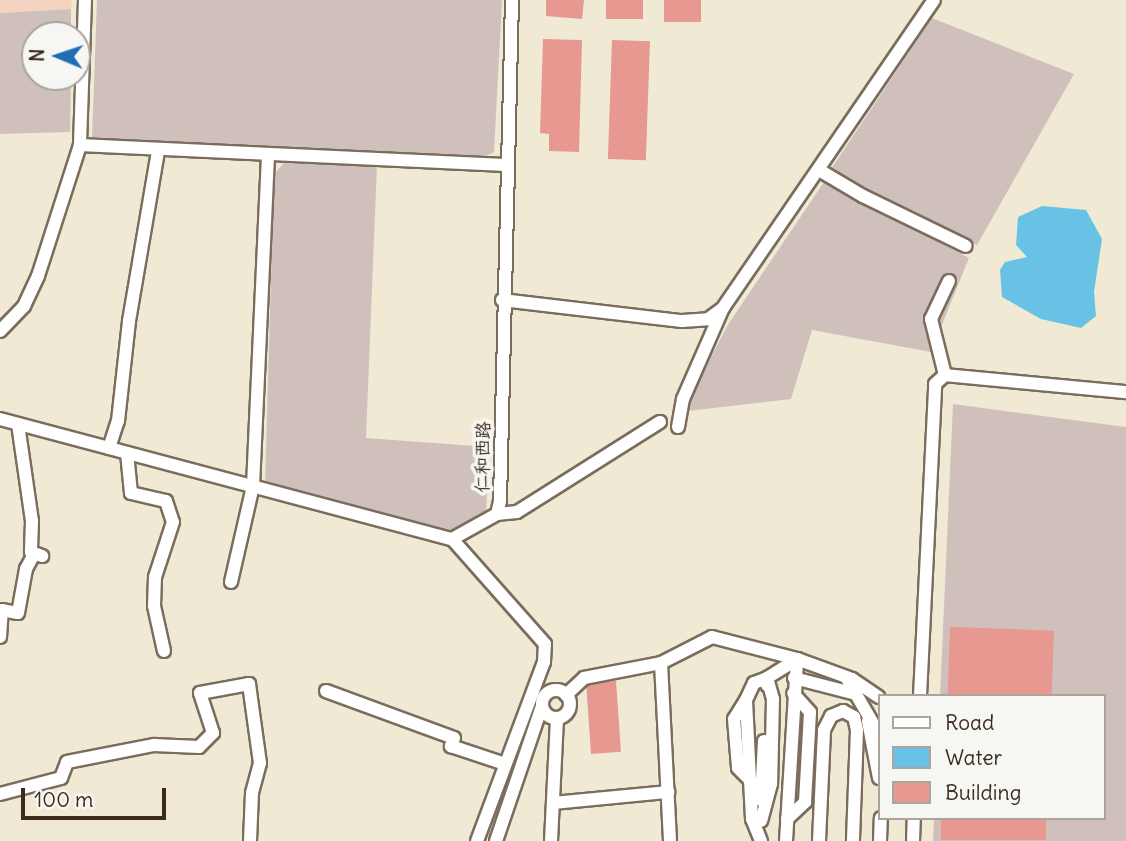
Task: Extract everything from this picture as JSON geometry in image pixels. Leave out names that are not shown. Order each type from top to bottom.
[{"type":"street","points":[[0,331],[24,306],[38,276],[80,145],[85,0]]},
{"type":"street","name":"仁和西路","points":[[452,539],[497,514],[505,164],[512,0]]},
{"type":"street","points":[[678,427],[683,399],[723,309],[934,0]]},
{"type":"street","points":[[80,145],[268,156],[505,164]]},
{"type":"street","points":[[109,448],[118,421],[129,321],[158,151]]},
{"type":"street","points":[[231,582],[254,486],[268,156]]},
{"type":"street","points":[[820,170],[863,196],[967,246]]},
{"type":"street","points":[[945,375],[930,318],[949,281]]},
{"type":"street","points":[[502,300],[682,321],[708,319],[723,309]]},
{"type":"street","points":[[920,694],[935,384],[945,375],[1126,391]]},
{"type":"street","points":[[0,419],[452,539],[545,644],[544,662],[477,841]]},
{"type":"street","points":[[497,514],[517,512],[660,422]]},
{"type":"street","points":[[0,637],[2,610],[18,613],[26,569],[38,555],[18,424]]},
{"type":"street","points":[[127,453],[131,493],[166,501],[173,522],[155,577],[154,606],[164,651]]},
{"type":"street","points":[[566,695],[584,678],[661,663],[712,637],[797,659],[845,677],[878,696]]},
{"type":"street","points":[[786,841],[793,678],[797,659]]},
{"type":"street","points":[[761,841],[752,819],[746,700],[754,683],[768,678],[797,659]]},
{"type":"street","points":[[661,663],[670,841]]},
{"type":"street","points":[[845,677],[878,732]]},
{"type":"street","points":[[761,841],[768,678]]},
{"type":"street","points":[[793,678],[856,694]]},
{"type":"street","points":[[0,794],[61,778],[67,762],[154,745],[199,747],[213,733],[200,693],[249,684],[260,763],[252,793],[250,841]]},
{"type":"street","points":[[326,691],[454,738],[451,746],[505,764]]},
{"type":"street","points":[[496,841],[542,706],[550,691],[566,695]]},
{"type":"street","points":[[557,718],[568,712],[566,695]]},
{"type":"street","points":[[542,706],[557,718]]},
{"type":"street","points":[[819,841],[824,730],[831,716],[842,711],[854,717],[857,730],[852,841]]},
{"type":"street","points":[[867,714],[878,773]]},
{"type":"street","points":[[551,841],[557,718]]},
{"type":"street","points":[[553,803],[667,792]]},
{"type":"street","points":[[880,841],[881,820]]},
{"type":"street","points":[[913,841],[914,820]]},
{"type":"shaded area","points":[[0,0],[72,0],[71,9],[0,13]]},
{"type":"shaded area","points":[[97,0],[502,0],[494,152],[486,156],[92,139]]},
{"type":"shaded area","points":[[71,9],[71,21],[21,21],[21,91],[71,91],[70,132],[0,134],[0,13]]},
{"type":"shaded area","points":[[932,18],[1074,74],[977,245],[829,172]]},
{"type":"shaded area","points":[[284,163],[377,165],[366,438],[489,447],[486,516],[448,531],[265,484],[274,174]]},
{"type":"shaded area","points":[[824,182],[969,258],[931,352],[812,330],[791,399],[688,411],[690,396],[729,323]]},
{"type":"shaded area","points":[[953,404],[1126,427],[1126,841],[933,841],[934,820],[1105,820],[1105,694],[940,694]]},
{"type":"water","points":[[1042,206],[1086,210],[1102,239],[1094,292],[1096,316],[1081,328],[1041,319],[1002,297],[1000,270],[1005,262],[1027,257],[1016,245],[1018,217]]},
{"type":"building","points":[[546,0],[584,0],[582,19],[546,16]]},
{"type":"building","points":[[606,0],[643,0],[643,19],[606,19]]},
{"type":"building","points":[[664,0],[701,0],[701,22],[664,22]]},
{"type":"building","points":[[543,39],[582,40],[579,152],[549,151],[549,134],[540,133]]},
{"type":"building","points":[[612,40],[650,41],[646,160],[608,159]]},
{"type":"building","points":[[950,627],[1054,631],[1052,694],[948,694]]},
{"type":"building","points":[[616,681],[621,752],[591,754],[586,683]]},
{"type":"building","points":[[941,820],[1046,820],[1046,840],[941,840]]}]
